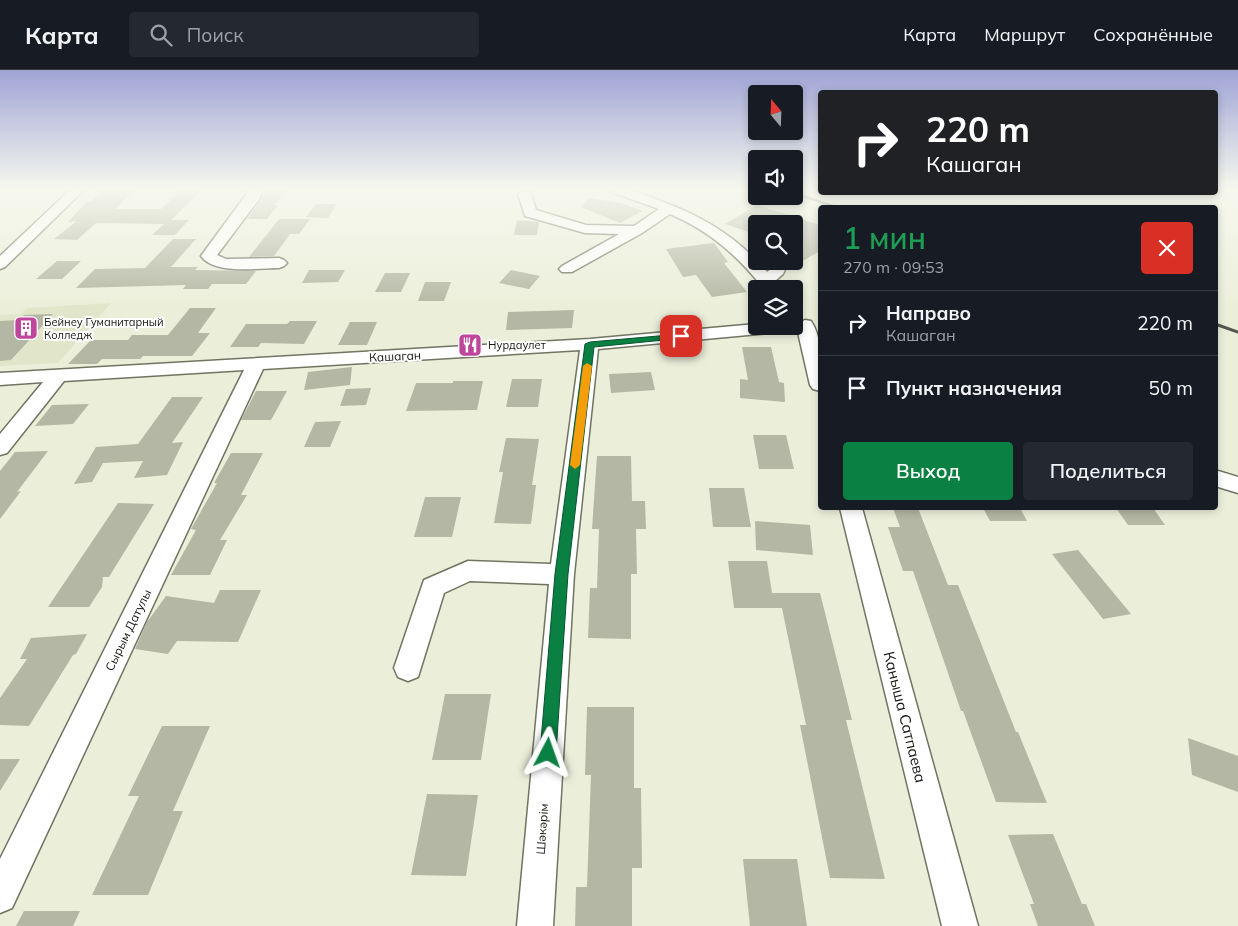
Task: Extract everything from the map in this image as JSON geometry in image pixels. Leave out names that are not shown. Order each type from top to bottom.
[{"type":"street","points":[[0,264],[39,228]]},
{"type":"street","points":[[230,228],[209,256],[217,262],[226,264],[279,263]]},
{"type":"street","points":[[581,228],[637,230]]},
{"type":"street","points":[[566,269],[640,228]]},
{"type":"street","points":[[708,228],[735,247],[766,280]]},
{"type":"street","points":[[0,241],[26,240]]},
{"type":"street","points":[[735,247],[748,248]]},
{"type":"street","points":[[803,326],[818,335]]},
{"type":"street","name":"Кашаган","points":[[0,379],[590,344],[748,327]]},
{"type":"street","points":[[801,335],[818,380]]},
{"type":"street","name":"Шәкәрім","points":[[535,926],[562,574],[590,344]]},
{"type":"street","name":"Сырым Датулы","points":[[0,896],[256,364]]},
{"type":"street","points":[[0,448],[58,376]]},
{"type":"street","points":[[1218,479],[1238,485]]},
{"type":"street","name":"Каныша Сатпаева","points":[[852,510],[960,926]]},
{"type":"street","points":[[408,668],[434,587],[468,571],[562,574]]},
{"type":"shaded area","points":[[111,303],[58,363],[0,366],[0,315],[20,314],[27,308]]},
{"type":"building","points":[[68,228],[90,228],[77,240],[54,239]]},
{"type":"building","points":[[160,228],[182,228],[175,235],[152,235]]},
{"type":"building","points":[[272,228],[303,228],[299,234],[290,234],[274,256],[249,257]]},
{"type":"building","points":[[515,228],[538,228],[537,235],[514,235]]},
{"type":"building","points":[[737,228],[748,228],[748,232]]},
{"type":"building","points":[[803,228],[818,228],[818,252],[803,261]]},
{"type":"building","points":[[173,239],[196,239],[171,267],[198,267],[195,270],[256,271],[246,284],[212,284],[208,289],[183,289],[186,285],[76,288],[95,269],[145,268]]},
{"type":"building","points":[[714,243],[728,262],[724,263],[747,292],[712,297],[696,275],[683,277],[666,249]]},
{"type":"building","points":[[57,261],[81,261],[62,279],[36,279]]},
{"type":"building","points":[[309,270],[345,270],[338,282],[302,283]]},
{"type":"building","points":[[511,270],[540,276],[529,289],[499,283]]},
{"type":"building","points":[[385,273],[410,273],[401,292],[375,292]]},
{"type":"building","points":[[425,282],[451,282],[444,301],[418,301]]},
{"type":"building","points":[[190,308],[216,308],[198,333],[210,333],[192,356],[143,356],[140,359],[102,359],[97,364],[68,364],[91,340],[128,340],[132,335],[168,335]]},
{"type":"building","points":[[574,310],[572,328],[506,330],[508,312]]},
{"type":"building","name":"Бейнеу Гуманитарный Колледж","points":[[53,314],[11,360],[0,361],[0,321],[19,320],[24,315]]},
{"type":"building","points":[[290,321],[317,321],[304,344],[261,343],[258,347],[230,347],[246,324],[287,324]]},
{"type":"building","points":[[350,322],[377,322],[367,345],[338,345]]},
{"type":"building","points":[[742,347],[771,347],[779,382],[784,383],[785,402],[740,398],[740,379],[748,380]]},
{"type":"building","points":[[352,367],[350,385],[304,390],[308,372]]},
{"type":"building","points":[[651,372],[655,390],[611,393],[609,374]]},
{"type":"building","points":[[512,379],[542,379],[538,407],[506,407]]},
{"type":"building","points":[[453,381],[483,381],[477,410],[406,411],[416,383],[453,383]]},
{"type":"building","points":[[371,388],[366,405],[340,406],[346,389]]},
{"type":"building","points":[[256,391],[287,391],[271,420],[241,420]]},
{"type":"building","points":[[172,397],[203,397],[172,443],[183,442],[167,475],[134,478],[143,461],[103,463],[92,482],[74,484],[96,447],[138,444]]},
{"type":"building","points":[[89,404],[73,424],[35,426],[52,405]]},
{"type":"building","points":[[341,421],[330,447],[304,447],[315,422]]},
{"type":"building","points":[[753,435],[786,435],[794,469],[759,469]]},
{"type":"building","points":[[506,438],[539,439],[532,485],[536,485],[531,524],[494,523],[503,472],[499,472]]},
{"type":"building","points":[[48,451],[17,492],[21,491],[0,519],[0,471],[15,452]]},
{"type":"building","points":[[231,453],[263,453],[241,495],[247,495],[220,540],[227,540],[210,575],[171,575],[196,530],[191,529],[217,483],[214,483]]},
{"type":"building","points":[[597,456],[631,456],[632,501],[645,501],[646,529],[636,529],[637,574],[631,574],[631,639],[588,638],[590,588],[597,588],[599,529],[592,529]]},
{"type":"building","points":[[709,488],[744,488],[751,527],[713,527]]},
{"type":"building","points":[[425,497],[461,497],[452,537],[414,537]]},
{"type":"building","points":[[118,503],[154,504],[109,577],[103,577],[102,587],[89,607],[48,607]]},
{"type":"building","points":[[894,510],[919,510],[948,585],[958,585],[1016,732],[1018,732],[1047,803],[996,802],[963,711],[961,711],[913,571],[903,571],[888,527],[900,527]]},
{"type":"building","points":[[984,510],[1021,510],[1027,521],[990,521]]},
{"type":"building","points":[[1117,510],[1154,510],[1165,525],[1128,525]]},
{"type":"building","points":[[755,521],[810,525],[813,555],[756,550]]},
{"type":"building","points":[[1078,550],[1131,614],[1103,619],[1052,554]]},
{"type":"building","points":[[728,561],[767,561],[772,593],[820,593],[852,720],[846,720],[885,879],[830,878],[800,725],[806,725],[782,608],[734,608]]},
{"type":"building","points":[[220,590],[261,590],[238,642],[177,641],[168,654],[135,649],[147,622],[166,596],[214,603]]},
{"type":"building","points":[[87,634],[29,726],[0,725],[0,698],[27,659],[20,659],[31,638]]},
{"type":"building","points":[[445,694],[491,694],[481,760],[432,760]]},
{"type":"building","points":[[587,707],[634,707],[634,788],[641,788],[642,868],[632,868],[632,926],[575,926],[576,887],[587,887],[591,775],[585,775]]},
{"type":"building","points":[[162,726],[210,726],[173,811],[183,811],[148,895],[92,895],[139,796],[128,796]]},
{"type":"building","points":[[1188,738],[1238,756],[1238,792],[1192,775]]},
{"type":"building","points":[[0,759],[20,759],[0,791]]},
{"type":"building","points":[[427,794],[478,795],[466,876],[411,875]]},
{"type":"building","points":[[1053,834],[1082,904],[1086,904],[1095,926],[1038,926],[1030,904],[1034,904],[1008,835]]},
{"type":"building","points":[[743,859],[797,859],[807,926],[750,926]]},
{"type":"building","points":[[24,911],[80,911],[73,926],[16,926]]},
{"type":"railway","points":[[1218,325],[1238,332]]},
{"type":"slow traffic","points":[[575,465],[587,366]]},
{"type":"place","name":"Бейнеу Гуманитарный Колледж","points":[[26,328]]},
{"type":"place","name":"Нурдаулет","points":[[470,345]]},
{"type":"route","points":[[548,753],[562,574],[590,344],[681,336]]}]
